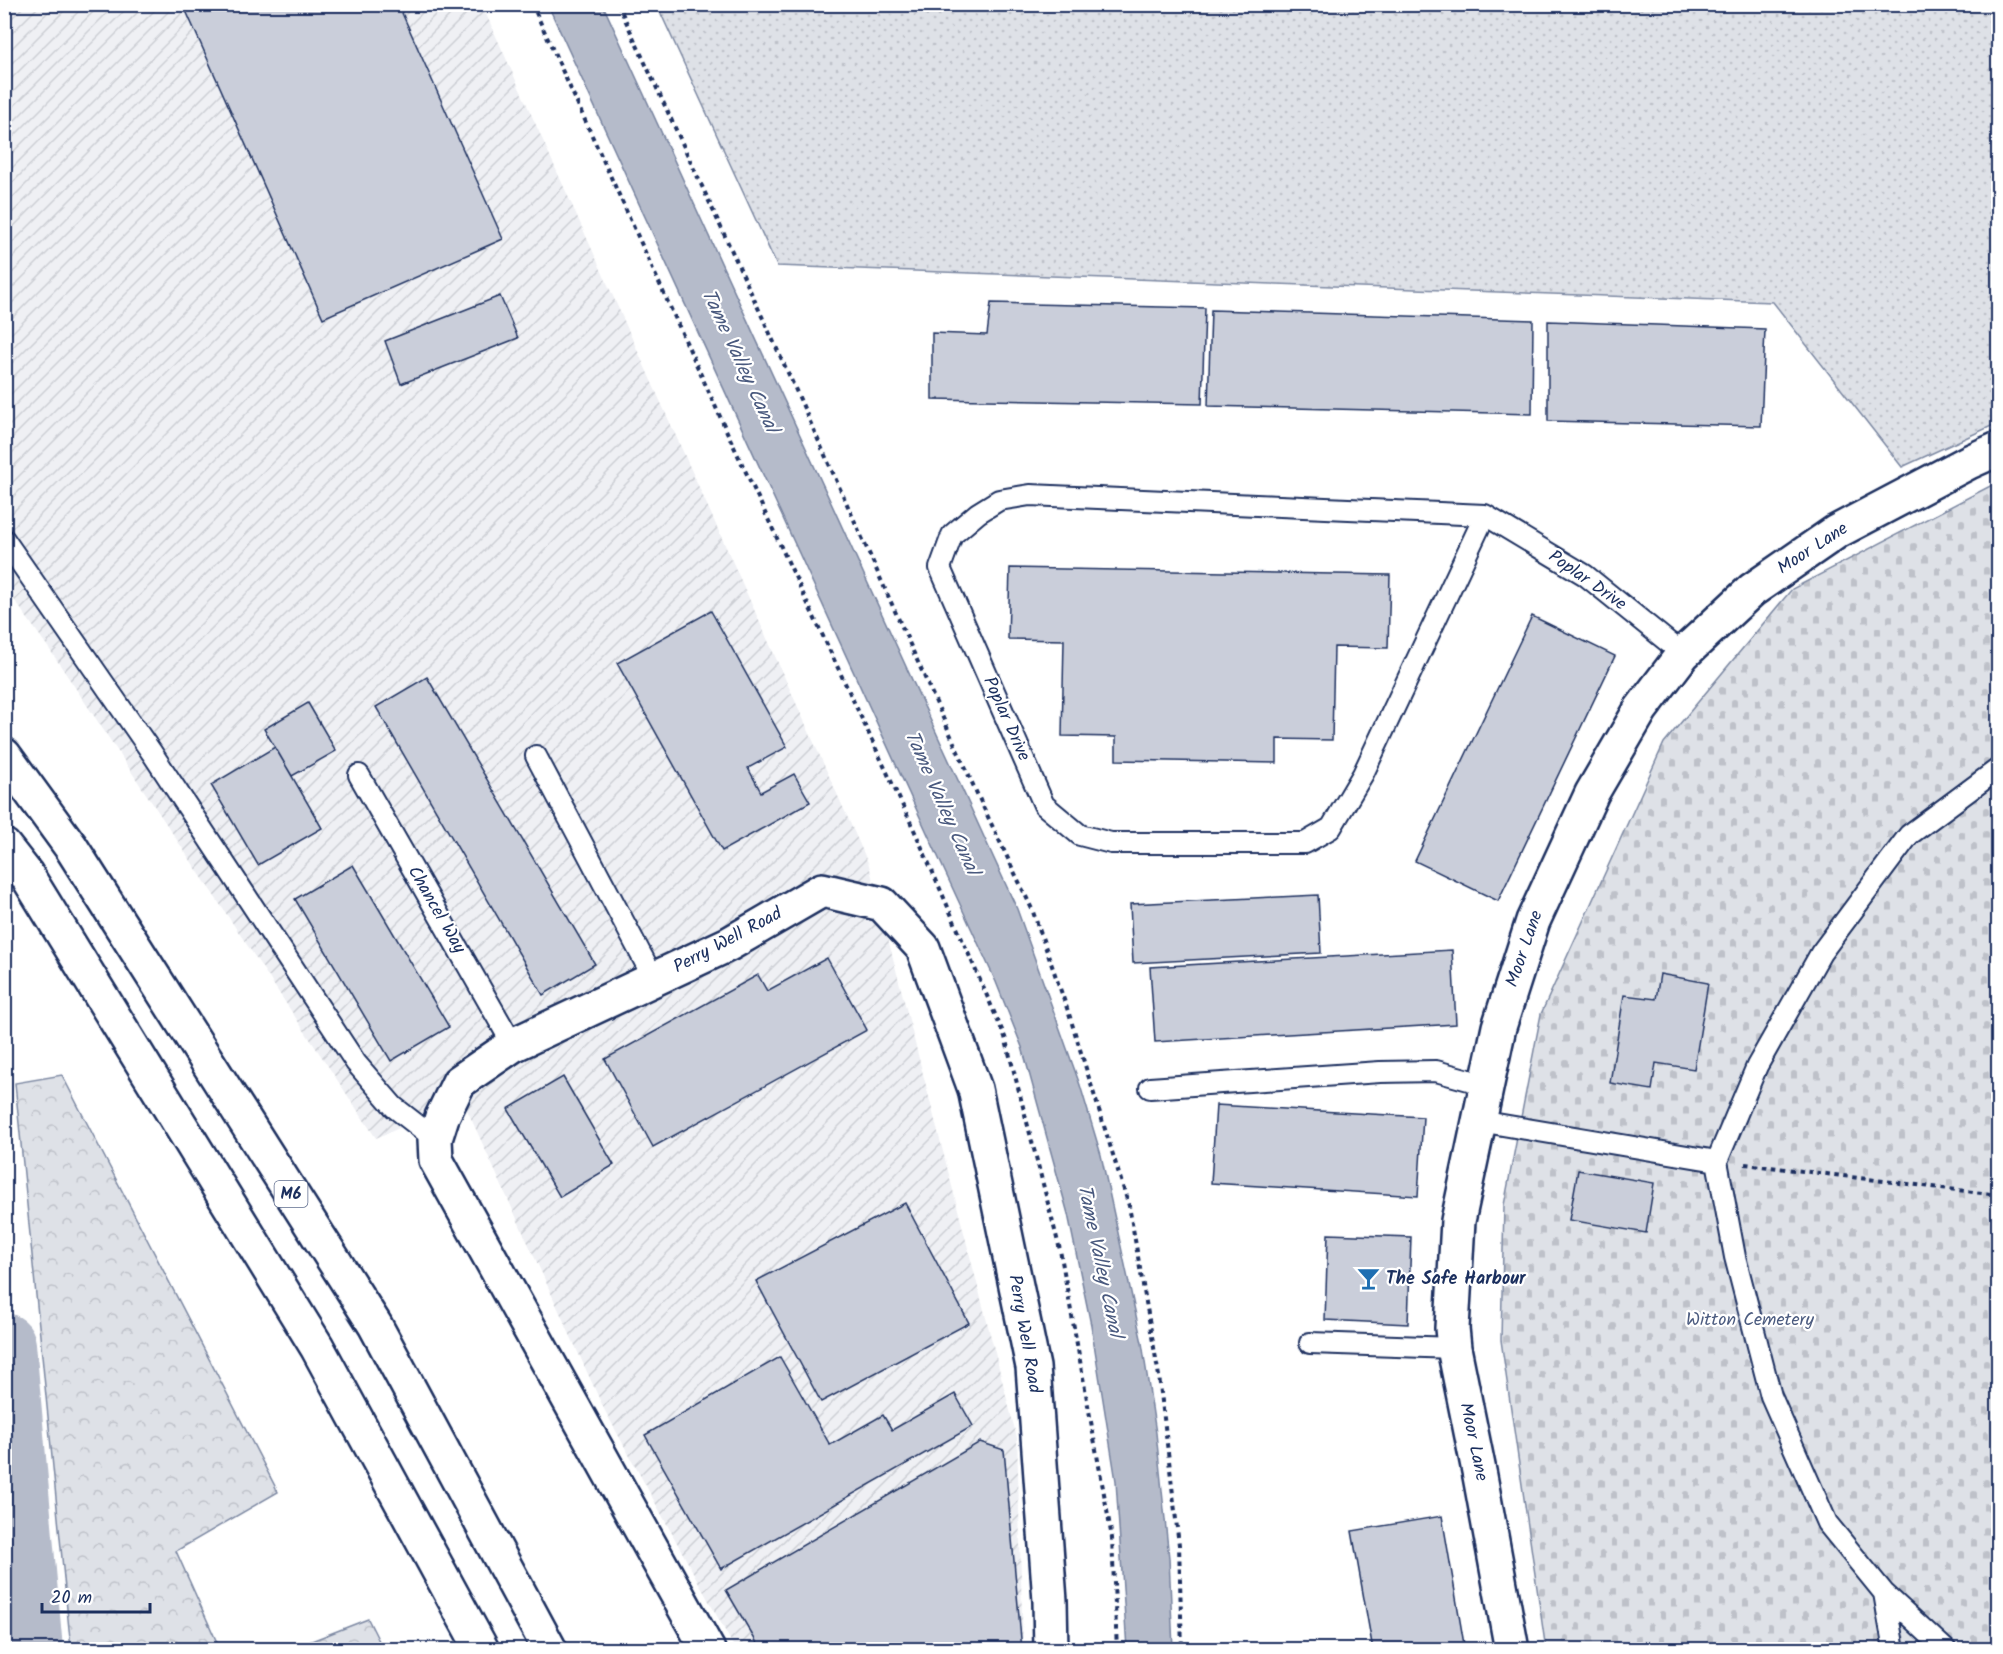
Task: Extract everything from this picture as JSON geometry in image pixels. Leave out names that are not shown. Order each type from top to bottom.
[{"type":"main road","name":"Moor Lane","points":[[1512,1650],[1452,1328],[1458,1221],[1499,1027],[1533,921],[1592,793],[1641,709],[1683,654],[1752,590],[1836,532],[1998,449]]},
{"type":"main road","name":"M6","points":[[4,755],[72,847],[375,1325],[550,1650]]},
{"type":"main road","points":[[4,846],[26,874],[317,1347],[482,1650]]},
{"type":"main road","name":"Perry Well Road","points":[[435,1139],[442,1117],[459,1082],[513,1045],[729,944],[822,890],[882,904],[923,948],[975,1089],[1033,1367],[1050,1601],[1051,1650]]},
{"type":"main road","points":[[435,1139],[436,1160],[708,1650]]},
{"type":"lane","name":"Poplar Drive","points":[[1485,515],[1363,774],[1331,828],[1305,843],[1111,843],[1080,835],[1044,805],[940,568],[952,535],[978,513],[999,500],[1030,495],[1485,515],[1585,575],[1683,654]]},
{"type":"lane","points":[[4,539],[152,753],[356,1063],[394,1107],[435,1139]]},
{"type":"lane","points":[[536,756],[654,980]]},
{"type":"lane","points":[[1946,1650],[1884,1593],[1827,1523],[1770,1396],[1735,1257],[1717,1161],[1757,1066],[1821,953],[1909,835],[1998,769]]},
{"type":"lane","name":"Chancel Way","points":[[359,775],[513,1045]]},
{"type":"lane","points":[[1150,1088],[1437,1071],[1487,1085]]},
{"type":"lane","points":[[1479,1121],[1717,1161]]},
{"type":"lane","points":[[1310,1343],[1454,1348]]},
{"type":"lane","points":[[1884,1593],[1894,1650]]},
{"type":"path","points":[[532,4],[728,434],[915,834],[1005,1037],[1060,1250],[1112,1538],[1117,1650]]},
{"type":"path","points":[[618,4],[784,364],[978,796],[1032,909],[1069,1014],[1131,1217],[1162,1398],[1179,1545],[1182,1650]]},
{"type":"path","points":[[1778,1168],[1998,1195]]},
{"type":"shaded area","points":[[4,5],[482,5],[869,865],[1017,1438],[1023,1649],[735,1649],[604,1409],[463,1101],[376,1138],[50,650],[5,587]]},
{"type":"green space","points":[[657,5],[1998,5],[1998,423],[1902,467],[1773,302],[777,266]]},
{"type":"green space","name":"Witton Cemetery","points":[[1998,482],[1998,1649],[1546,1650],[1501,1340],[1504,1205],[1541,1014],[1664,743],[1792,589]]},
{"type":"green space","points":[[62,1075],[278,1492],[176,1551],[220,1649],[71,1649],[15,1083]]},
{"type":"green space","points":[[368,1619],[383,1649],[291,1649]]},
{"type":"water","name":"Tame Valley Canal","points":[[548,5],[603,5],[1017,909],[1080,1085],[1101,1155],[1142,1343],[1156,1433],[1169,1558],[1173,1649],[1127,1649],[1116,1481],[1091,1325],[1068,1214],[1022,1047],[996,982]]},
{"type":"building","points":[[183,4],[398,4],[503,239],[323,318]]},
{"type":"building","points":[[500,296],[518,338],[401,384],[385,341]]},
{"type":"building","points":[[991,303],[1205,308],[1202,404],[932,399],[932,333],[987,335]]},
{"type":"building","points":[[1211,310],[1533,320],[1532,414],[1208,406]]},
{"type":"building","points":[[1548,321],[1765,329],[1761,426],[1548,421]]},
{"type":"building","points":[[1010,568],[1390,575],[1388,648],[1334,647],[1332,740],[1277,739],[1277,763],[1116,760],[1116,737],[1062,736],[1064,640],[1008,639]]},
{"type":"building","points":[[711,611],[787,747],[748,768],[761,792],[794,774],[810,802],[722,851],[617,663]]},
{"type":"building","points":[[1532,616],[1615,656],[1498,901],[1415,861]]},
{"type":"building","points":[[427,677],[595,964],[543,995],[376,707]]},
{"type":"building","points":[[308,703],[336,751],[292,776],[264,729]]},
{"type":"building","points":[[275,747],[322,828],[258,865],[211,785]]},
{"type":"building","points":[[353,865],[449,1027],[391,1061],[295,899]]},
{"type":"building","points":[[1318,895],[1321,953],[1133,963],[1130,904]]},
{"type":"building","points":[[1452,950],[1456,1024],[1155,1042],[1150,967]]},
{"type":"building","points":[[827,958],[867,1030],[653,1147],[605,1059],[758,975],[767,991]]},
{"type":"building","points":[[1660,974],[1708,983],[1694,1069],[1656,1063],[1652,1090],[1610,1083],[1624,995],[1656,999]]},
{"type":"building","points":[[563,1077],[614,1165],[560,1197],[508,1109]]},
{"type":"building","points":[[1216,1105],[1423,1117],[1418,1196],[1211,1183]]},
{"type":"building","points":[[1578,1170],[1654,1183],[1646,1233],[1569,1220]]},
{"type":"building","points":[[905,1203],[969,1323],[821,1402],[756,1281]]},
{"type":"building","name":"The Safe Harbour","points":[[1328,1234],[1411,1237],[1408,1324],[1325,1320]]},
{"type":"building","points":[[780,1357],[830,1445],[883,1415],[892,1430],[955,1394],[973,1426],[721,1569],[645,1435]]},
{"type":"building","points":[[980,1442],[1004,1450],[1022,1650],[761,1650],[726,1590]]},
{"type":"building","points":[[1442,1516],[1465,1650],[1373,1650],[1352,1531]]},
{"type":"waterway","points":[[4,1345],[31,1650]]},
{"type":"place","name":"The Safe Harbour","points":[[1368,1279]]}]
